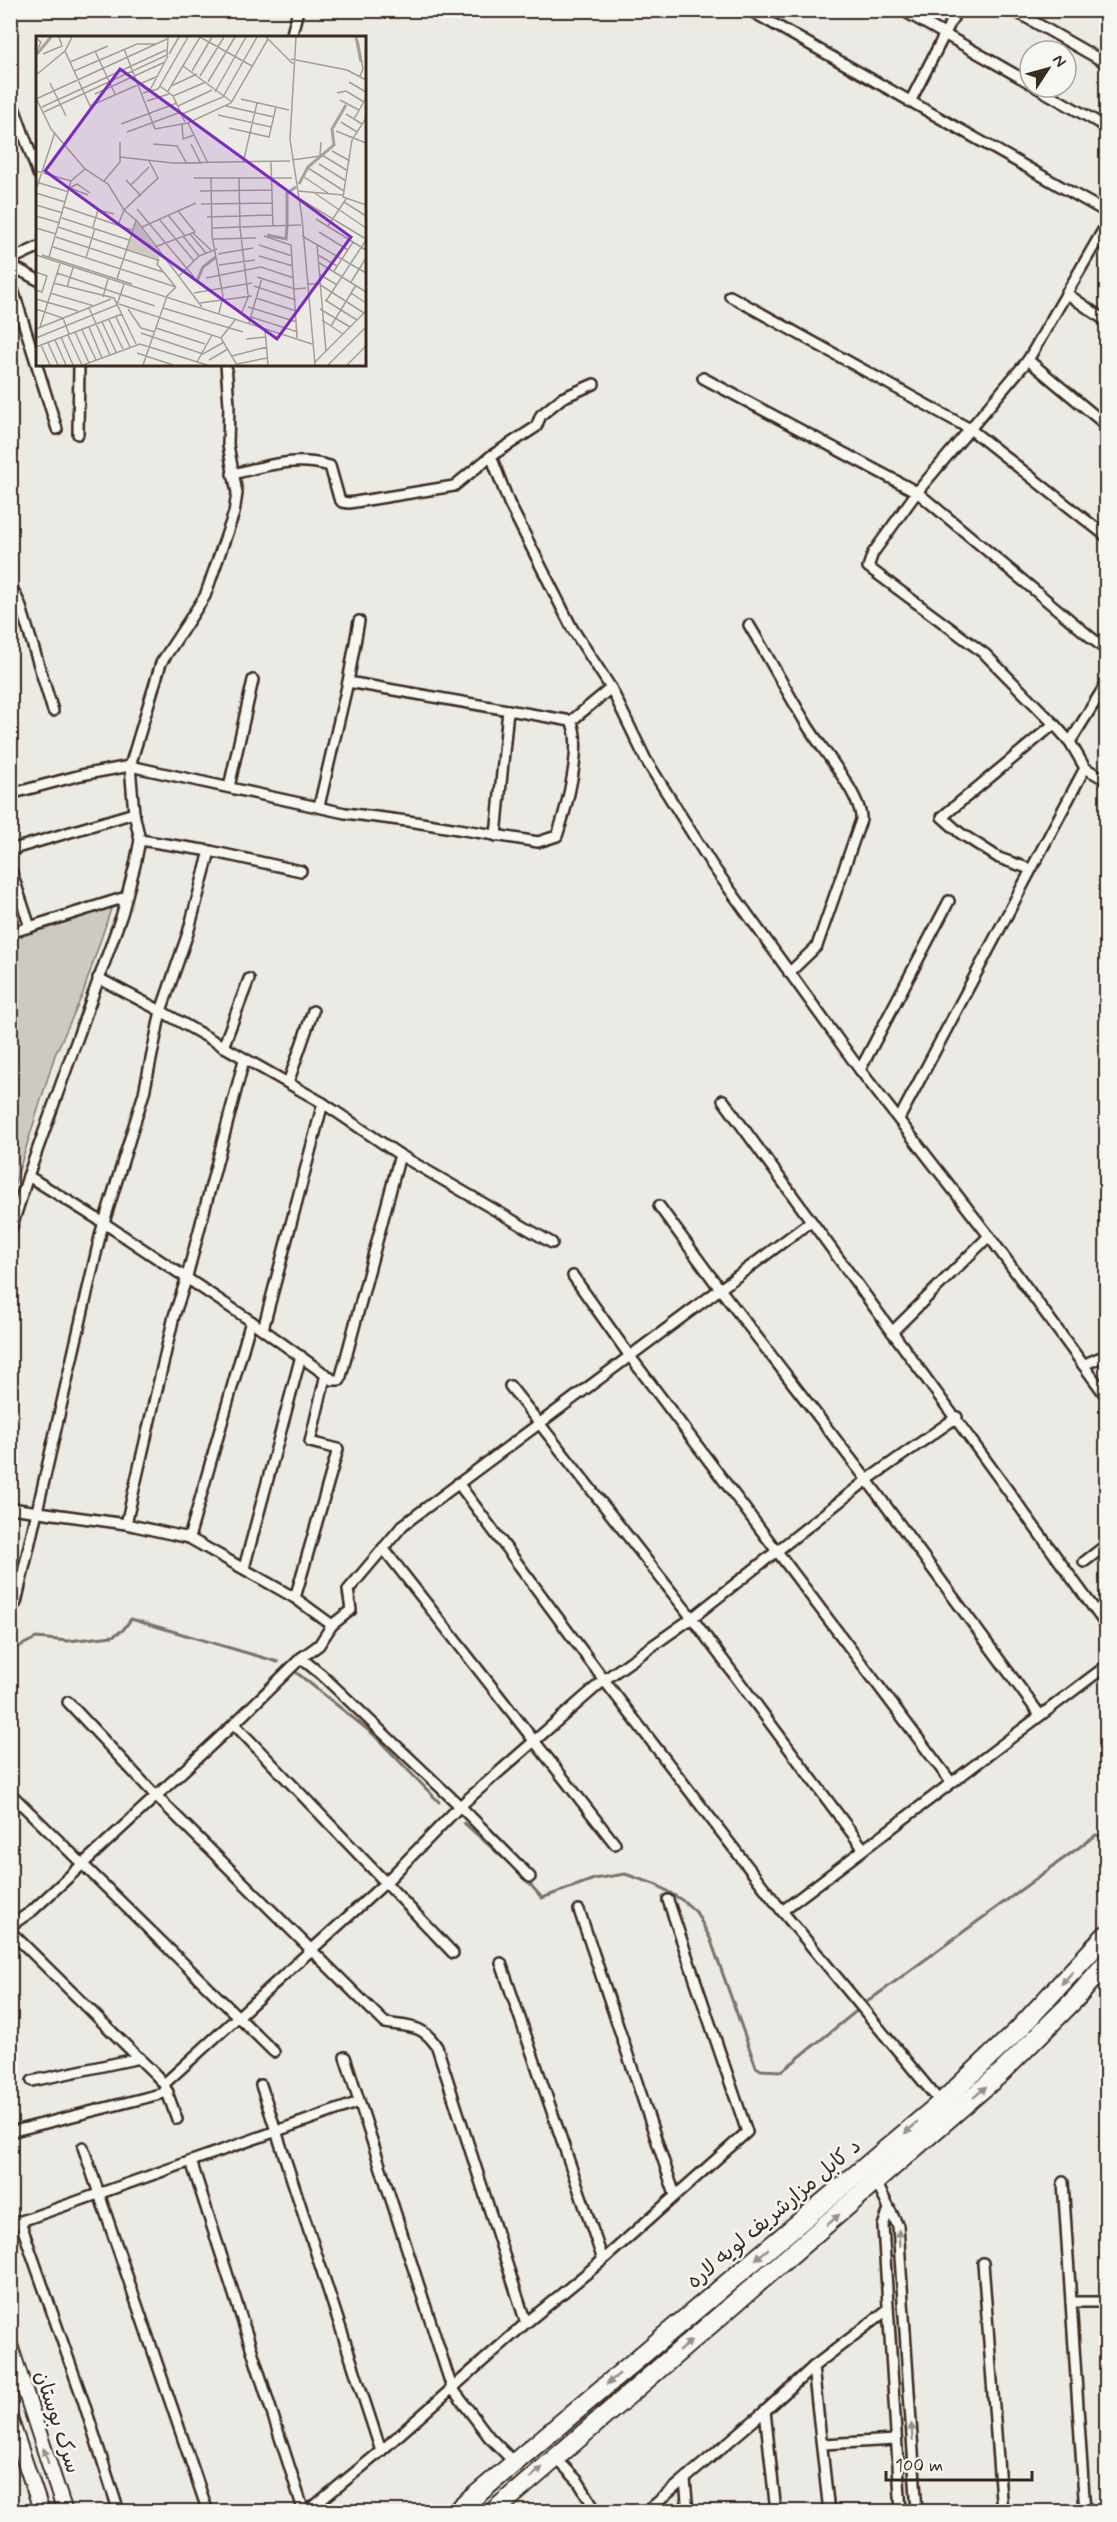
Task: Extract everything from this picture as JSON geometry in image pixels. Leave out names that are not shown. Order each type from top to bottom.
[{"type":"highway","name":"د کابل مزارشریف لویه لاره","points":[[456,2511],[941,2103],[1017,2031],[1107,1935]]},
{"type":"highway","name":"د کابل مزارشریف لویه لاره","points":[[493,2511],[1001,2073],[1077,1997],[1107,1963]]},
{"type":"highway","points":[[987,2059],[1001,2073]]},
{"type":"street","points":[[292,36],[298,10]]},
{"type":"street","points":[[749,10],[1107,212]]},
{"type":"street","points":[[902,10],[1018,76]]},
{"type":"street","points":[[910,102],[957,10]]},
{"type":"street","points":[[1012,10],[1107,63]]},
{"type":"street","points":[[1095,10],[1107,17]]},
{"type":"street","points":[[10,96],[36,168]]},
{"type":"street","points":[[1057,99],[1107,127]]},
{"type":"street","points":[[1107,225],[1028,360],[917,492],[873,553],[868,567],[881,579],[985,654],[1070,742],[1085,768],[1107,780]]},
{"type":"street","points":[[10,260],[36,248]]},
{"type":"street","points":[[10,265],[36,279]]},
{"type":"street","points":[[10,280],[36,362]]},
{"type":"street","points":[[1066,292],[1107,321]]},
{"type":"street","points":[[729,296],[970,429],[1107,536]]},
{"type":"street","points":[[1028,360],[1107,425]]},
{"type":"street","points":[[37,366],[57,429]]},
{"type":"street","points":[[78,434],[79,366]]},
{"type":"street","points":[[10,1233],[28,1176],[122,914],[135,865],[140,840],[134,813],[130,766],[161,663],[206,596],[234,513],[237,493],[228,445],[229,405],[226,366]]},
{"type":"street","points":[[703,378],[917,492],[1107,650]]},
{"type":"street","points":[[232,474],[294,460],[312,461],[330,466],[339,498],[349,503],[454,486],[491,456],[536,427],[541,415],[562,398],[594,384]]},
{"type":"street","points":[[491,456],[509,503],[572,628],[611,688],[646,760],[712,865],[860,1070],[989,1236],[1107,1396]]},
{"type":"street","points":[[10,584],[21,604],[53,711]]},
{"type":"street","points":[[319,806],[348,682],[358,621]]},
{"type":"street","points":[[749,625],[807,725],[855,797],[862,812],[817,946],[789,973]]},
{"type":"street","points":[[229,787],[253,680]]},
{"type":"street","points":[[348,682],[571,721],[611,688]]},
{"type":"street","points":[[1070,742],[1107,684]]},
{"type":"street","points":[[496,836],[508,710]]},
{"type":"street","points":[[10,794],[81,775],[130,766],[345,813],[538,842],[557,836],[568,804],[575,734],[571,721]]},
{"type":"street","points":[[1030,869],[999,858],[960,833],[942,817],[1054,724]]},
{"type":"street","points":[[899,1119],[1085,768]]},
{"type":"street","points":[[10,850],[134,813]]},
{"type":"street","points":[[140,840],[210,851],[301,871]]},
{"type":"street","points":[[16,1603],[104,1223],[144,1093],[161,1011],[188,933],[210,851]]},
{"type":"street","points":[[10,867],[30,927]]},
{"type":"street","points":[[10,933],[126,897]]},
{"type":"street","points":[[860,1070],[949,901]]},
{"type":"street","points":[[98,978],[288,1083],[400,1155],[552,1243]]},
{"type":"street","points":[[223,1047],[249,979]]},
{"type":"street","points":[[288,1083],[313,1011]]},
{"type":"street","points":[[126,1524],[174,1316],[186,1280],[244,1060]]},
{"type":"street","points":[[723,1100],[810,1222],[957,1418],[1107,1625]]},
{"type":"street","points":[[263,1329],[322,1103]]},
{"type":"street","points":[[28,1176],[104,1223],[186,1280],[263,1329],[333,1380],[340,1380],[400,1155]]},
{"type":"street","points":[[659,1206],[867,1479],[1040,1715]]},
{"type":"street","points":[[10,1926],[32,1911],[234,1724],[301,1658],[319,1645],[332,1624],[351,1610],[348,1590],[403,1524],[810,1222]]},
{"type":"street","points":[[892,1332],[989,1236]]},
{"type":"street","points":[[573,1276],[628,1355],[951,1782]]},
{"type":"street","points":[[189,1538],[250,1321]]},
{"type":"street","points":[[1083,1365],[1107,1355]]},
{"type":"street","points":[[244,1568],[301,1356]]},
{"type":"street","points":[[295,1598],[338,1449],[310,1442],[326,1374]]},
{"type":"street","points":[[510,1386],[692,1618],[863,1848]]},
{"type":"street","points":[[14,2131],[166,2088],[239,2017],[385,1883],[460,1806],[603,1680],[692,1618],[867,1479],[957,1418]]},
{"type":"street","points":[[458,1483],[603,1680],[782,1911],[941,2103]]},
{"type":"street","points":[[10,1509],[126,1524],[189,1538],[295,1598],[332,1624]]},
{"type":"street","points":[[1084,1562],[1107,1545]]},
{"type":"street","points":[[383,1548],[615,1844]]},
{"type":"street","points":[[301,1658],[323,1676],[460,1806],[530,1877]]},
{"type":"street","points":[[782,1911],[1107,1666]]},
{"type":"street","points":[[68,1701],[155,1795],[385,2023],[420,2028],[431,2038],[437,2047],[526,2323]]},
{"type":"street","points":[[234,1724],[453,1953]]},
{"type":"street","points":[[10,1793],[274,2052]]},
{"type":"street","points":[[191,2161],[309,2511],[526,2323],[603,2260],[747,2132],[669,1900]]},
{"type":"street","points":[[579,1910],[675,2195]]},
{"type":"street","points":[[10,1931],[140,2058],[166,2088],[177,2119]]},
{"type":"street","points":[[501,1963],[603,2260]]},
{"type":"street","points":[[345,2057],[452,2388],[489,2438],[514,2462]]},
{"type":"street","points":[[32,2081],[140,2058]]},
{"type":"street","points":[[261,2085],[381,2451]]},
{"type":"street","points":[[119,2511],[83,2400],[15,2223],[359,2102]]},
{"type":"street","points":[[83,2147],[208,2511]]},
{"type":"street","points":[[866,2167],[877,2182],[898,2226],[917,2511]]},
{"type":"street","points":[[1063,2182],[1085,2511]]},
{"type":"street","points":[[889,2209],[882,2226],[901,2511]]},
{"type":"street","points":[[983,2263],[1002,2511]]},
{"type":"street","points":[[886,2295],[902,2294]]},
{"type":"street","points":[[1071,2302],[1107,2302]]},
{"type":"street","points":[[646,2511],[685,2480],[813,2367],[887,2310]]},
{"type":"street","name":"سرک بوستان","points":[[10,2345],[16,2380],[65,2511]]},
{"type":"street","points":[[813,2367],[823,2444],[828,2511]]},
{"type":"street","points":[[765,2411],[776,2511]]},
{"type":"street","name":"سرک بوستان","points":[[10,2418],[42,2511]]},
{"type":"street","points":[[823,2444],[896,2440]]},
{"type":"street","points":[[555,2457],[578,2481],[597,2511]]},
{"type":"street","points":[[685,2480],[688,2511]]},
{"type":"shaded area","points":[[113,903],[82,996],[55,1055],[11,1196],[11,936]]},
{"type":"waterway","points":[[10,1651],[36,1638],[68,1641],[113,1636],[123,1630],[131,1619],[278,1662]]},
{"type":"waterway","points":[[297,1673],[373,1734],[439,1802]]},
{"type":"waterway","points":[[464,1823],[522,1875],[542,1898],[594,1879],[625,1874],[657,1885],[685,1902],[696,1912],[710,1938],[756,2067],[761,2070],[782,2071],[859,2009]]},
{"type":"waterway","points":[[867,2002],[1096,1835],[1106,1837]]}]
